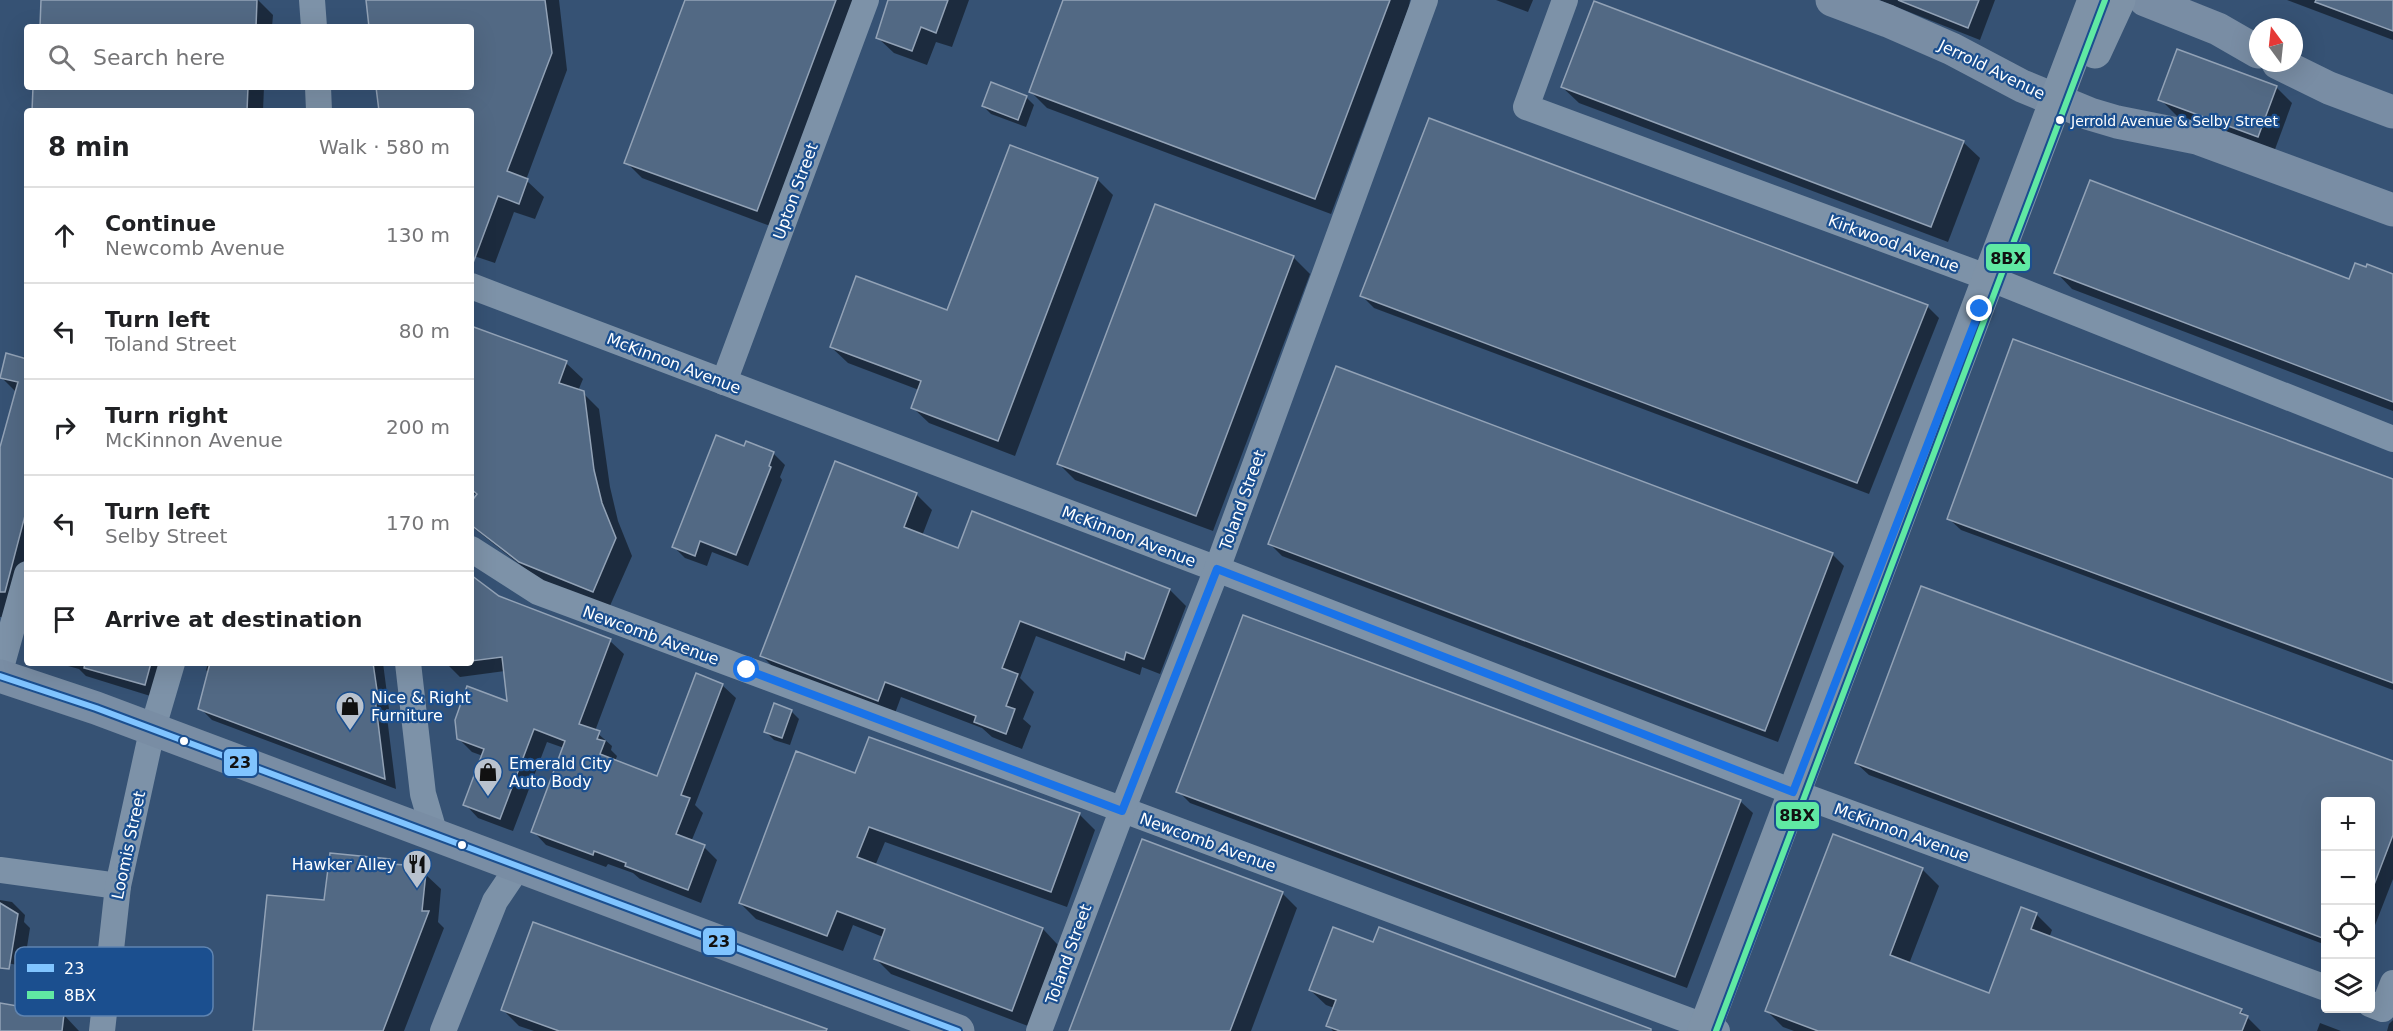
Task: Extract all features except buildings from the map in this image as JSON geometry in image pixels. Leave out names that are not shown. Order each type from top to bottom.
[{"type":"highway","points":[[1710,1030],[2093,0]]},
{"type":"highway","points":[[1710,1030],[2105,0]]},
{"type":"highway","points":[[2037,180],[2119,0]]},
{"type":"main road","name":"Jerrold Avenue","points":[[1832,0],[1952,49],[2022,86],[2090,114],[2117,122],[2197,138],[2393,210]]},
{"type":"main road","points":[[2145,0],[2218,29],[2249,47]]},
{"type":"main road","points":[[2296,72],[2329,88],[2393,112]]},
{"type":"main road","points":[[0,676],[96,708],[958,1031]]},
{"type":"street","points":[[312,0],[314,24]]},
{"type":"street","name":"Upton Street","points":[[724,382],[866,0]]},
{"type":"street","name":"Toland Street","points":[[1039,1031],[1217,569],[1425,0]]},
{"type":"street","name":"Kirkwood Avenue","points":[[1565,0],[1526,107],[1989,278],[2393,439]]},
{"type":"street","points":[[2001,250],[2093,0]]},
{"type":"street","points":[[318,90],[320,108]]},
{"type":"street","name":"McKinnon Avenue","points":[[474,287],[1217,569],[1793,792],[2321,987]]},
{"type":"street","points":[[1710,1030],[1793,792],[1980,309]]},
{"type":"street","name":"Newcomb Avenue","points":[[474,551],[538,592],[1710,1030]]},
{"type":"street","points":[[0,671],[24,585]]},
{"type":"street","name":"Loomis Street","points":[[111,947],[118,886],[152,730],[171,666]]},
{"type":"street","points":[[408,666],[423,794],[435,836]]},
{"type":"street","points":[[443,1031],[495,901],[518,867]]},
{"type":"street","points":[[0,870],[118,886]]},
{"type":"street","points":[[2377,1007],[2393,983]]},
{"type":"street","name":"Loomis Street","points":[[102,1031],[104,1016]]},
{"type":"transit line","name":"8BX","points":[[1716,1031],[2105,0]]},
{"type":"transit line","name":"23","points":[[0,676],[96,708],[958,1031]]},
{"type":"place","name":"Jerrold Avenue & Selby Street","points":[[2060,120]]},
{"type":"place","name":"Nice & Right Furniture","points":[[350,732]]},
{"type":"place","name":"Emerald City Auto Body","points":[[488,798]]},
{"type":"place","name":"Hawker Alley","points":[[417,890]]},
{"type":"route","points":[[747,670],[1122,811],[1217,569],[1793,792],[1980,309]]}]
